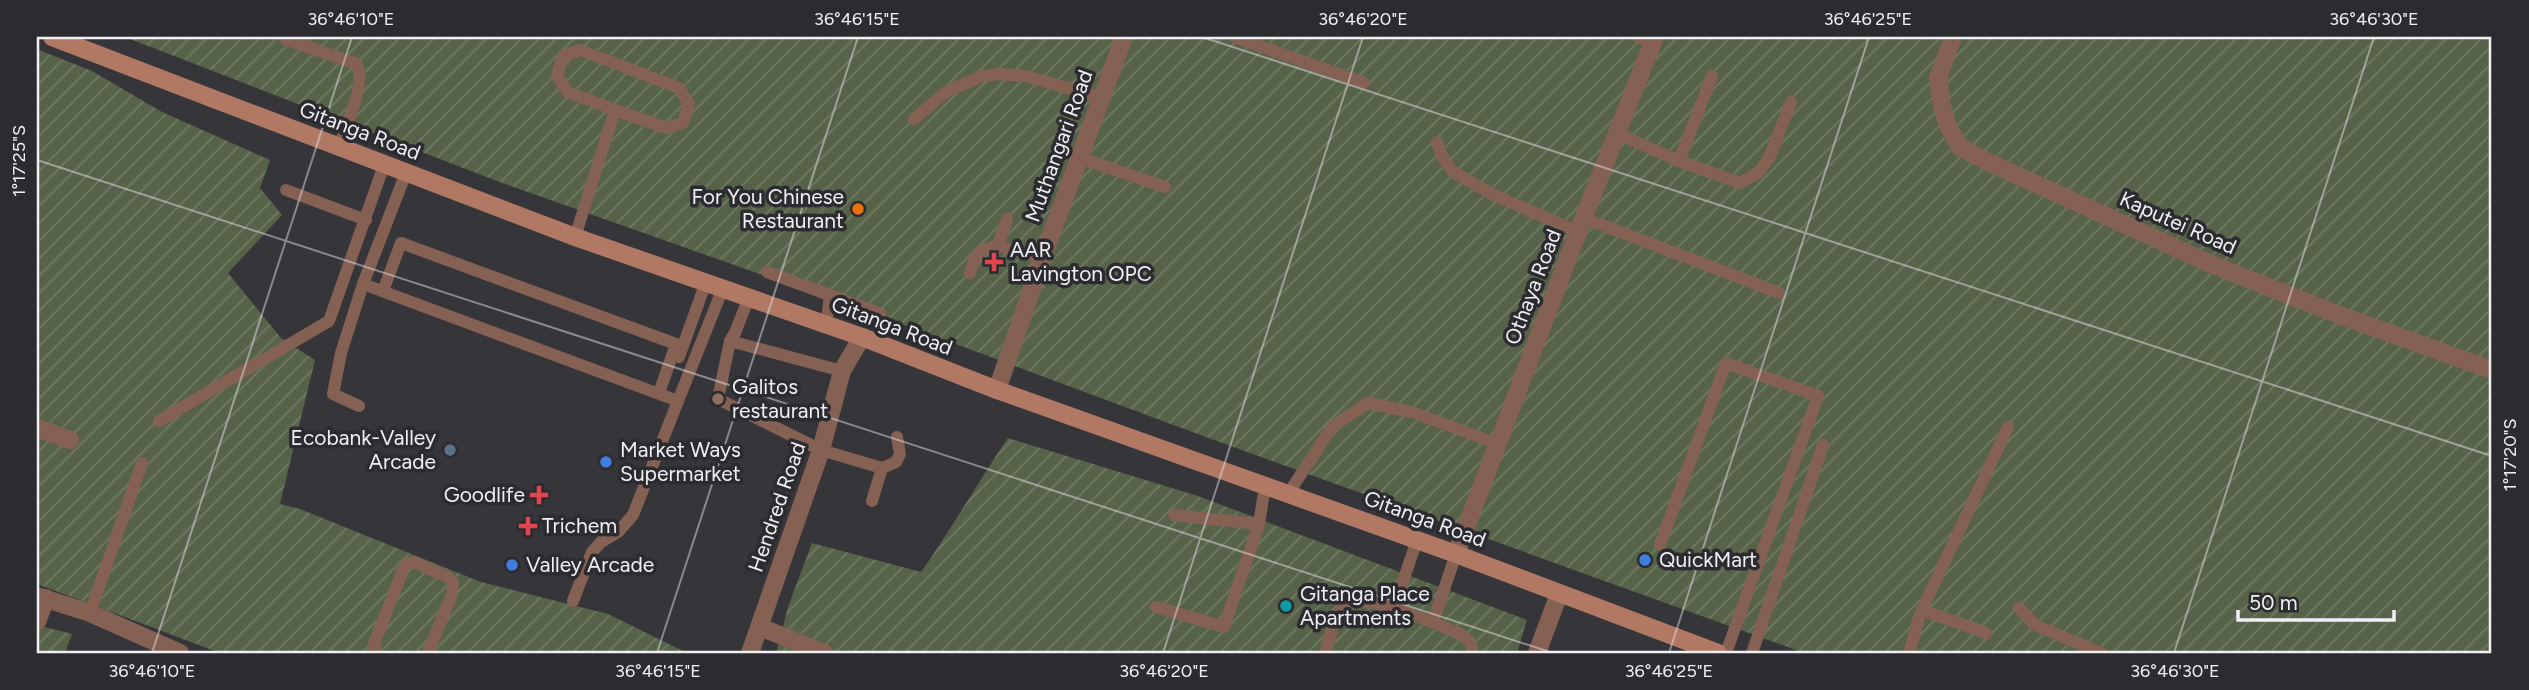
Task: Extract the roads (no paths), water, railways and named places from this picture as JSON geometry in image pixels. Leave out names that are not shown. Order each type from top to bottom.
[{"type":"main road","name":"Gitanga Road","points":[[60,38],[575,237],[862,337],[997,390],[1456,554],[1718,653]]},
{"type":"street","name":"Muthangari Road","points":[[997,390],[1124,37]]},
{"type":"street","name":"Kaputei Road","points":[[1954,37],[1938,78],[1948,126],[1960,147],[2213,265],[2339,315],[2492,370]]},
{"type":"street","name":"Othaya Road","points":[[1456,554],[1616,134],[1648,39]]},
{"type":"street","name":"Hendred Road","points":[[750,653],[821,450],[842,371],[862,337]]},
{"type":"street","points":[[37,428],[70,440]]},
{"type":"street","points":[[1537,653],[1559,594]]},
{"type":"street","points":[[37,622],[41,597],[90,613],[180,653]]},
{"type":"street","points":[[760,627],[824,653]]},
{"type":"lane","points":[[1234,37],[1364,83]]},
{"type":"lane","points":[[285,39],[357,64],[360,84],[339,147]]},
{"type":"lane","points":[[580,51],[679,88],[689,104],[682,123],[666,128],[615,110],[568,92],[557,76],[563,56],[580,51]]},
{"type":"lane","points":[[914,119],[946,92],[982,76],[1026,76],[1101,98]]},
{"type":"lane","points":[[1679,161],[1712,76]]},
{"type":"lane","points":[[1616,134],[1740,183],[1759,172],[1769,158],[1791,102]]},
{"type":"lane","points":[[575,237],[615,110]]},
{"type":"lane","points":[[1437,142],[1452,171],[1492,194],[1779,293]]},
{"type":"lane","points":[[1080,158],[1165,187]]},
{"type":"lane","points":[[159,421],[329,321],[384,165]]},
{"type":"lane","points":[[359,406],[333,394],[341,353],[363,284],[405,173]]},
{"type":"lane","points":[[286,190],[366,220]]},
{"type":"lane","points":[[998,246],[1007,219]]},
{"type":"lane","points":[[382,235],[698,352]]},
{"type":"lane","points":[[383,291],[401,243]]},
{"type":"lane","points":[[970,273],[976,257],[983,250],[998,246],[1042,259]]},
{"type":"lane","points":[[767,272],[881,314]]},
{"type":"lane","points":[[662,394],[706,282]]},
{"type":"lane","points":[[363,284],[678,401]]},
{"type":"lane","points":[[573,601],[592,552],[601,542],[618,532],[633,514],[723,288]]},
{"type":"lane","points":[[826,325],[830,296]]},
{"type":"lane","points":[[749,297],[730,341],[718,399],[821,450],[882,468],[896,462],[900,454],[898,437]]},
{"type":"lane","points":[[730,341],[842,371]]},
{"type":"lane","points":[[1660,545],[1726,363],[1818,396],[1726,653]]},
{"type":"lane","points":[[1288,494],[1332,427],[1368,402],[1412,412],[1498,444]]},
{"type":"lane","points":[[1909,653],[1922,610],[2008,427]]},
{"type":"lane","points":[[1752,653],[1824,445]]},
{"type":"lane","points":[[90,613],[142,463]]},
{"type":"lane","points":[[872,501],[882,468]]},
{"type":"lane","points":[[1156,607],[1224,627],[1259,524],[1265,485]]},
{"type":"lane","points":[[1174,515],[1259,524]]},
{"type":"lane","points":[[1394,608],[1417,540]]},
{"type":"lane","points":[[1433,622],[1456,554]]},
{"type":"lane","points":[[376,653],[374,644],[404,567],[414,562],[448,577],[453,583],[452,594],[428,653]]},
{"type":"lane","points":[[1325,653],[1339,612],[1350,602],[1362,601],[1394,608],[1462,635],[1470,642],[1473,653]]},
{"type":"lane","points":[[2019,608],[2035,625],[2101,653]]},
{"type":"lane","points":[[1922,610],[1986,633]]},
{"type":"place","name":"For You Chinese Restaurant","points":[[858,209]]},
{"type":"place","name":"AAR Lavington OPC","points":[[994,262]]},
{"type":"place","name":"Galitos restaurant","points":[[718,399]]},
{"type":"place","name":"Ecobank-Valley Arcade","points":[[450,450]]},
{"type":"place","name":"Market Ways Supermarket","points":[[606,462]]},
{"type":"place","name":"Goodlife","points":[[539,495]]},
{"type":"place","name":"Trichem","points":[[528,526]]},
{"type":"place","name":"QuickMart","points":[[1645,560]]},
{"type":"place","name":"Valley Arcade","points":[[512,565]]},
{"type":"place","name":"Gitanga Place Apartments","points":[[1286,606]]}]
